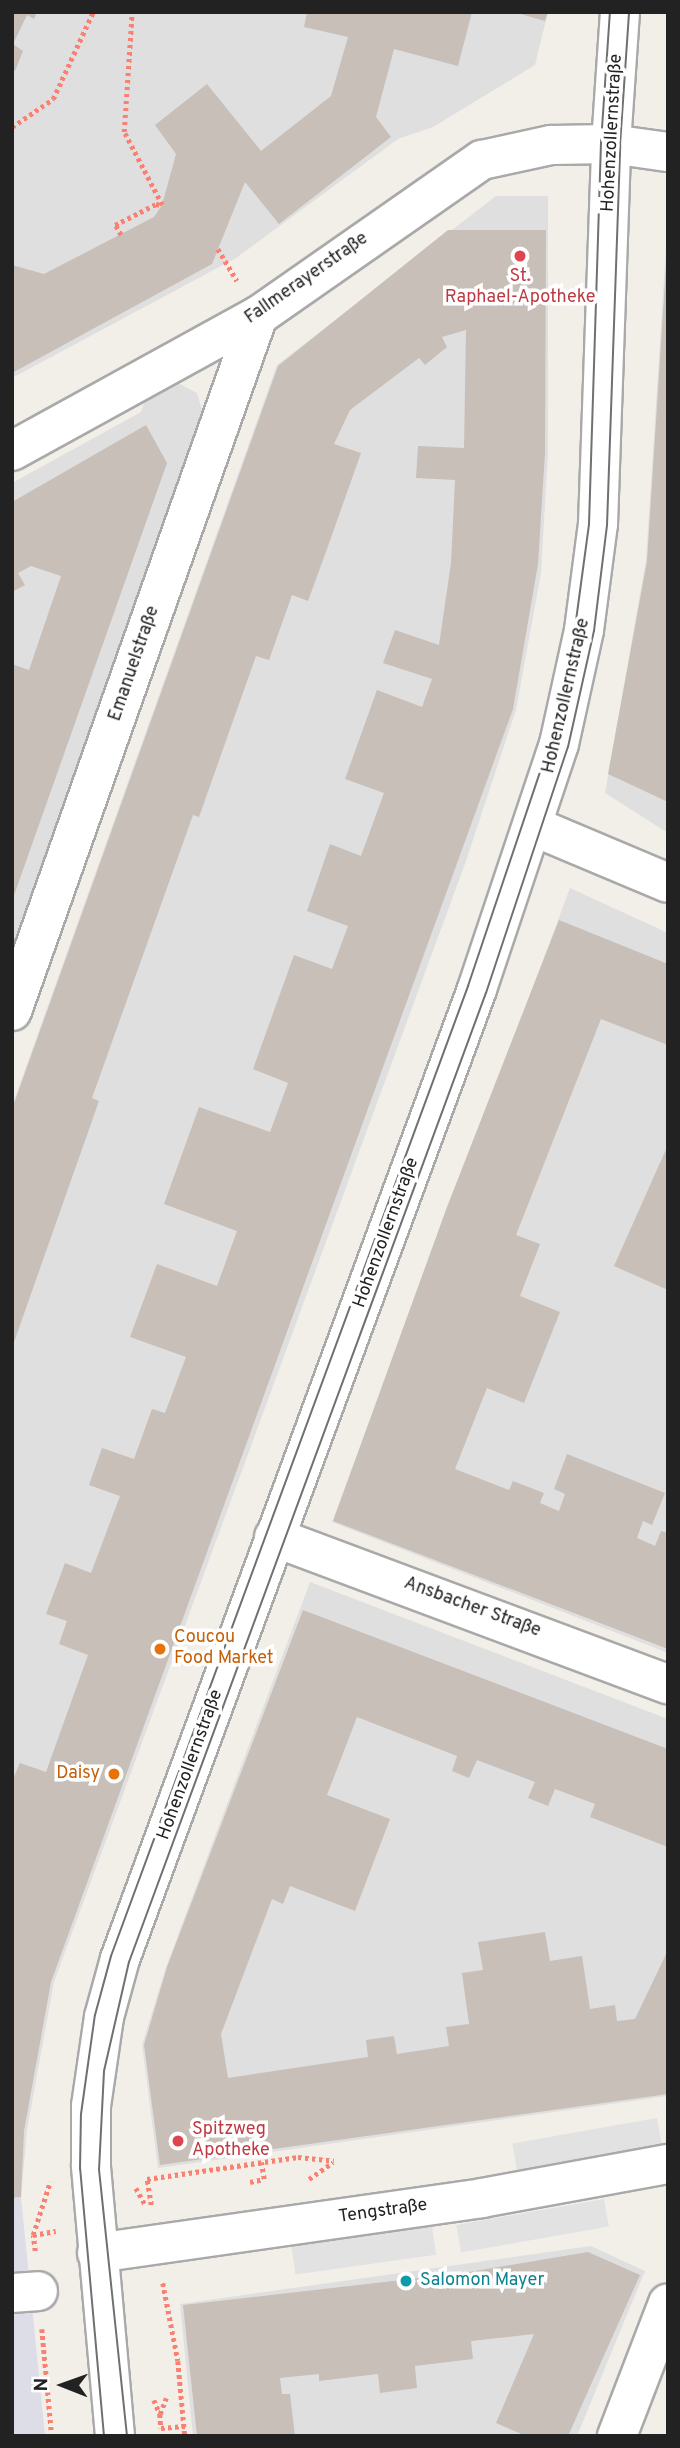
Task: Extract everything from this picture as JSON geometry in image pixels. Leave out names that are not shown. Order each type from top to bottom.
[{"type":"street","name":"Hohenzollernstraße","points":[[115,2436],[97,2253],[91,2106],[104,2017],[120,1959],[535,827],[559,744],[595,559],[603,454],[611,144],[620,12]]},
{"type":"street","name":"Fallmerayerstraße","points":[[12,451],[257,316],[482,160],[551,145],[611,144],[668,152]]},
{"type":"street","name":"Emanuelstraße","points":[[12,1011],[257,316]]},
{"type":"street","points":[[535,827],[668,883]]},
{"type":"street","name":"Ansbacher Straße","points":[[274,1537],[668,1684]]},
{"type":"street","name":"Tengstraße","points":[[97,2253],[155,2231],[482,2198],[668,2164]]},
{"type":"street","points":[[617,2436],[668,2303]]},
{"type":"path","points":[[12,127],[53,99],[93,12]]},
{"type":"path","points":[[121,234],[115,225],[156,204],[162,205],[124,132],[132,12]]},
{"type":"path","points":[[185,2436],[178,2361],[146,2179],[298,2157],[334,2161]]},
{"type":"path","points":[[250,2182],[264,2179],[261,2162]]},
{"type":"path","points":[[33,2235],[25,2292],[52,2436]]},
{"type":"path","points":[[160,2414],[166,2398]]},
{"type":"path","points":[[154,2399],[160,2414],[161,2428],[185,2426]]},
{"type":"shaded area","points":[[12,12],[548,12],[535,65],[433,127],[398,139],[236,258],[12,378]]},
{"type":"shaded area","points":[[496,196],[548,196],[548,453],[541,573],[516,710],[466,861],[54,1982],[27,2130],[21,2197],[12,2198],[12,1106],[277,365]]},
{"type":"shaded area","points":[[668,216],[668,833],[605,793],[646,560]]},
{"type":"shaded area","points":[[178,383],[197,393],[204,417],[12,949],[12,483],[141,412],[145,400],[166,384]]},
{"type":"shaded area","points":[[570,888],[668,933],[668,1653],[332,1522]]},
{"type":"shaded area","points":[[310,1582],[668,1719],[668,2096],[158,2168],[142,2045],[166,1967]]},
{"type":"shaded area","points":[[657,2118],[662,2147],[517,2172],[512,2144]]},
{"type":"shaded area","points":[[21,2197],[45,2436],[12,2436],[12,2198]]},
{"type":"shaded area","points":[[604,2199],[609,2227],[461,2253],[456,2225]]},
{"type":"shaded area","points":[[432,2226],[436,2255],[295,2274],[291,2246]]},
{"type":"shaded area","points":[[591,2246],[645,2271],[577,2436],[193,2436],[180,2304]]},
{"type":"building","points":[[12,12],[37,12],[34,19],[27,15],[13,44],[23,51],[15,71],[12,68]]},
{"type":"building","points":[[307,12],[472,12],[458,66],[394,49],[376,117],[391,137],[279,224],[245,182],[212,264],[12,373],[12,265],[44,274],[154,217],[162,205],[176,154],[155,125],[207,84],[261,151],[331,96],[348,37],[304,27]]},
{"type":"building","points":[[514,12],[548,12],[545,21]]},
{"type":"building","points":[[448,230],[546,230],[545,453],[538,564],[513,709],[51,1982],[24,2131],[21,2197],[12,2198],[12,1781],[20,1763],[46,1772],[88,1655],[59,1644],[67,1621],[46,1614],[65,1563],[91,1573],[120,1496],[89,1485],[102,1448],[134,1459],[152,1409],[165,1413],[186,1357],[130,1337],[157,1264],[217,1286],[237,1231],[164,1204],[199,1107],[270,1132],[288,1083],[253,1069],[294,955],[332,969],[348,926],[307,911],[330,844],[361,856],[384,793],[345,779],[377,690],[422,707],[432,679],[383,663],[395,630],[439,645],[451,563],[455,480],[416,478],[418,446],[464,448],[466,330],[442,337],[447,347],[425,365],[419,358],[350,410],[334,444],[361,453],[327,549],[308,601],[292,595],[269,660],[256,656],[199,817],[193,815],[92,1098],[99,1101],[13,1345],[12,1109],[278,366]]},
{"type":"building","points":[[666,266],[668,802],[608,774],[647,561]]},
{"type":"building","points":[[146,425],[167,463],[12,901],[12,664],[29,670],[61,576],[31,566],[18,573],[25,585],[12,592],[12,502]]},
{"type":"building","points":[[559,920],[668,964],[668,1045],[601,1019],[516,1235],[540,1244],[520,1296],[560,1312],[524,1403],[487,1388],[455,1469],[509,1490],[513,1481],[544,1493],[540,1503],[559,1511],[565,1494],[554,1489],[567,1454],[665,1493],[652,1525],[643,1521],[637,1538],[655,1546],[661,1531],[668,1533],[668,1649],[333,1521],[447,1207]]},
{"type":"building","points":[[668,1145],[668,1290],[614,1266]]},
{"type":"building","points":[[303,1610],[668,1749],[668,1847],[590,1817],[595,1804],[555,1789],[548,1806],[528,1798],[535,1782],[477,1760],[469,1778],[452,1771],[457,1756],[357,1717],[327,1795],[390,1819],[355,1911],[290,1886],[283,1904],[272,1899],[221,2034],[228,2078],[368,2057],[366,2040],[394,2036],[397,2054],[449,2046],[446,2027],[469,2024],[462,1973],[483,1970],[478,1942],[545,1932],[550,1961],[582,1956],[590,2009],[615,2005],[617,2021],[635,2019],[668,1950],[668,2094],[160,2165],[144,2045],[167,1967]]},
{"type":"building","points":[[588,2252],[640,2275],[568,2436],[526,2436],[496,2423],[534,2334],[471,2341],[473,2359],[415,2366],[417,2388],[380,2393],[378,2374],[319,2381],[319,2374],[280,2378],[282,2394],[290,2394],[295,2436],[197,2436],[183,2305],[463,2273]]},
{"type":"tram line","points":[[104,2436],[80,2169],[81,2114],[95,2015],[111,1956],[468,986],[550,742],[575,628],[589,524],[601,143],[610,12]]},
{"type":"tram line","points":[[127,2436],[99,2170],[104,2071],[129,1962],[486,993],[568,747],[594,631],[607,525],[620,145],[629,12]]},
{"type":"place","name":"St. Raphael-Apotheke","points":[[520,256]]},
{"type":"place","name":"Coucou Food Market","points":[[160,1649]]},
{"type":"place","name":"Daisy","points":[[114,1774]]},
{"type":"place","name":"Spitzweg Apotheke","points":[[178,2141]]},
{"type":"place","name":"Salomon Mayer","points":[[406,2281]]}]
